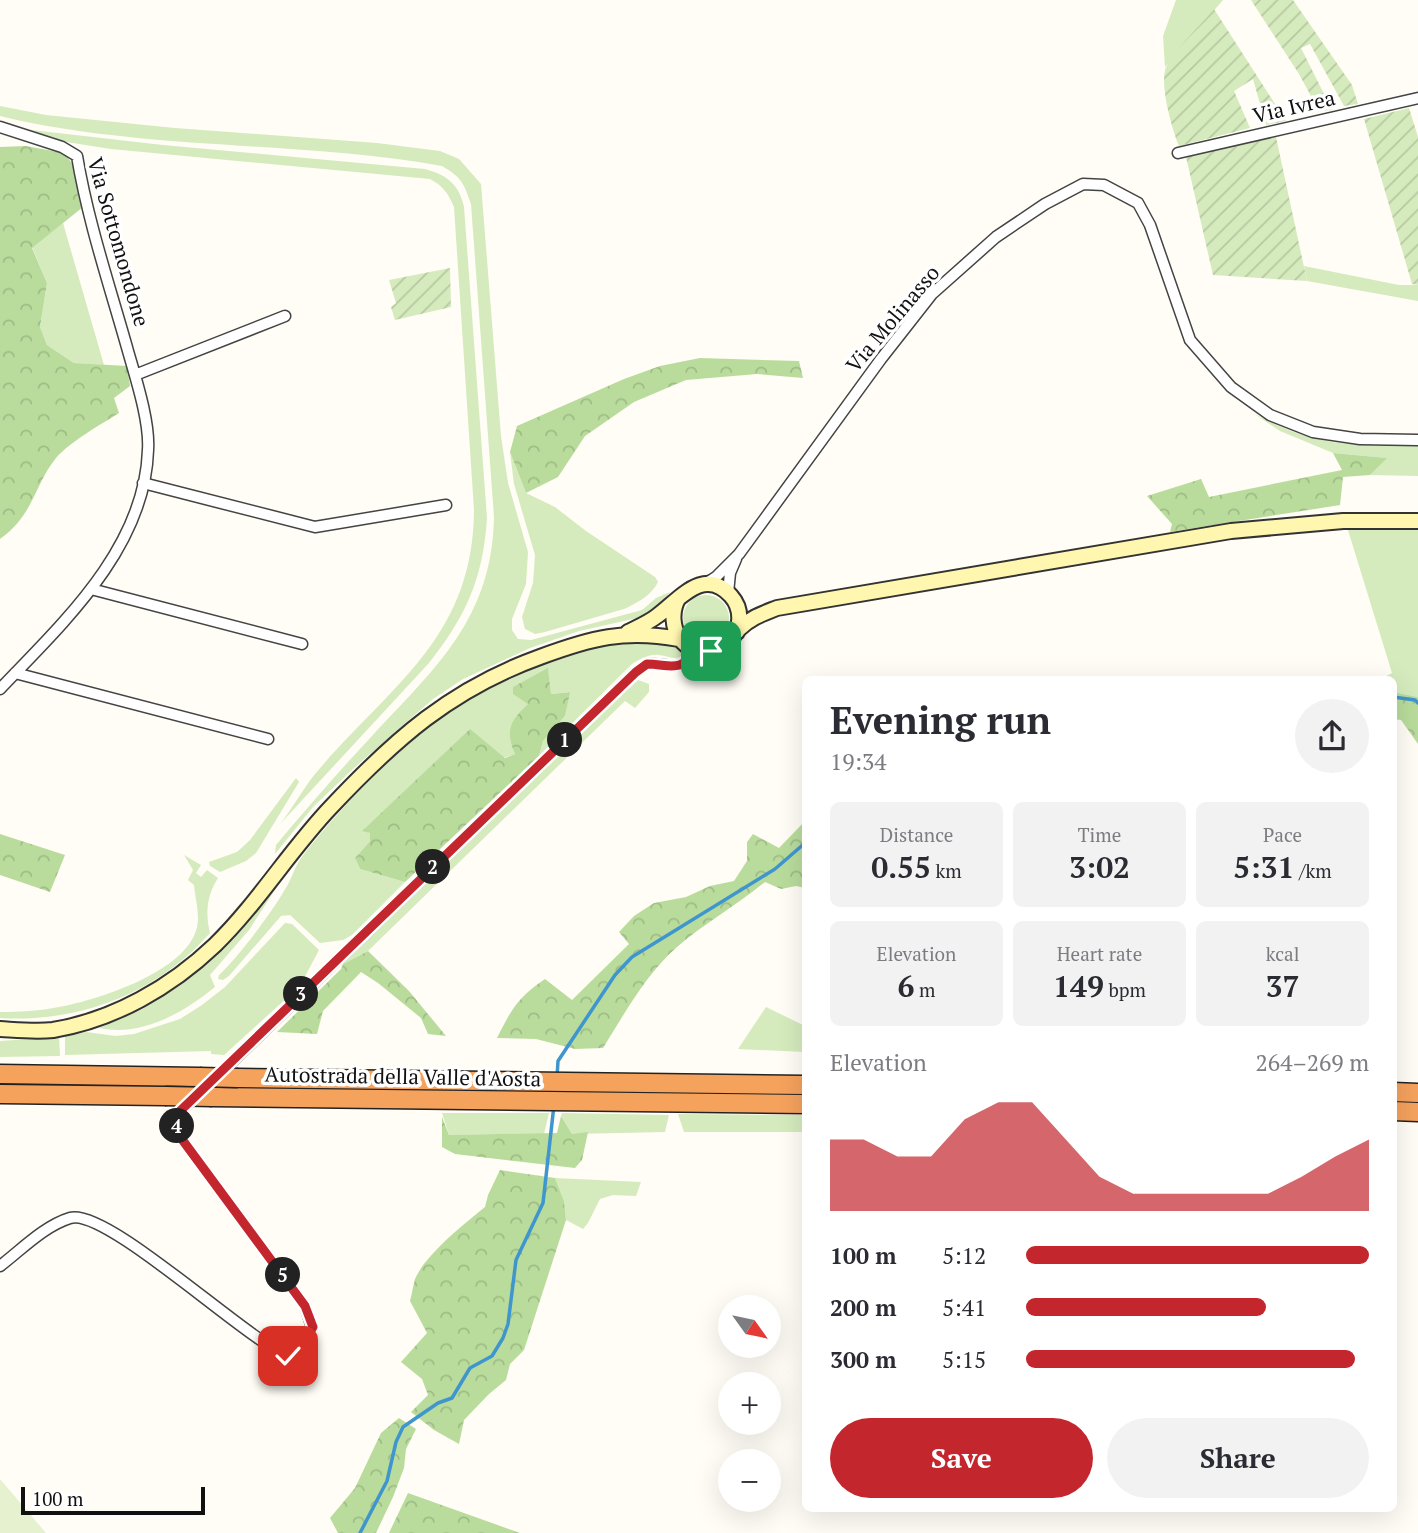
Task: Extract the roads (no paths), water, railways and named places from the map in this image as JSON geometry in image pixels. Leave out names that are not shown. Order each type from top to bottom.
[{"type":"highway","name":"Autostrada della Valle d'Aosta","points":[[0,1074],[802,1085]]},
{"type":"highway","points":[[1397,1093],[1418,1093]]},
{"type":"highway","name":"Autostrada della Valle d'Aosta","points":[[0,1094],[802,1104]]},
{"type":"highway","points":[[1397,1111],[1418,1112]]},
{"type":"main road","points":[[627,633],[679,639],[695,650],[709,652],[730,642],[755,616],[777,608],[1231,531],[1343,521],[1418,521]]},
{"type":"main road","points":[[0,1030],[51,1030],[84,1023],[142,999],[174,979],[216,944],[329,809],[387,750],[437,708],[476,685],[518,665],[565,648],[627,633],[656,617],[688,590],[704,584],[717,587],[750,607],[777,608]]},
{"type":"main road","points":[[731,596],[739,616],[737,632]]},
{"type":"main road","points":[[678,600],[672,619],[679,639]]},
{"type":"street","name":"Via Ivrea","points":[[1178,153],[1418,98]]},
{"type":"street","name":"Via Sottomondone","points":[[0,127],[62,147],[77,156],[135,375],[149,447],[143,483],[134,513],[104,572],[0,689]]},
{"type":"street","name":"Via Molinasso","points":[[738,554],[932,294],[996,237],[1045,204],[1083,184],[1104,184],[1138,203],[1150,225],[1190,340],[1231,387],[1270,415],[1313,432],[1360,439],[1418,440]]},
{"type":"street","points":[[135,375],[285,316]]},
{"type":"street","points":[[143,483],[315,527],[446,506]]},
{"type":"street","points":[[704,584],[716,577],[738,554]]},
{"type":"street","points":[[731,596],[730,573],[738,554]]},
{"type":"street","points":[[91,589],[302,644]]},
{"type":"street","points":[[0,1266],[50,1228],[72,1217],[91,1220],[152,1258],[280,1353],[288,1356],[302,1345],[313,1327],[305,1306],[181,1138],[177,1128],[178,1113],[636,672],[647,664],[672,667],[683,663],[695,650]]},
{"type":"street","points":[[15,673],[268,739]]},
{"type":"waterway","points":[[1397,698],[1415,700],[1418,703]]},
{"type":"waterway","points":[[557,1077],[558,1061],[615,975],[632,957],[775,869],[802,846]]},
{"type":"waterway","points":[[360,1533],[387,1481],[396,1442],[403,1427],[438,1403],[452,1398],[470,1368],[492,1356],[503,1338],[508,1324],[516,1260],[543,1203],[554,1105]]}]
